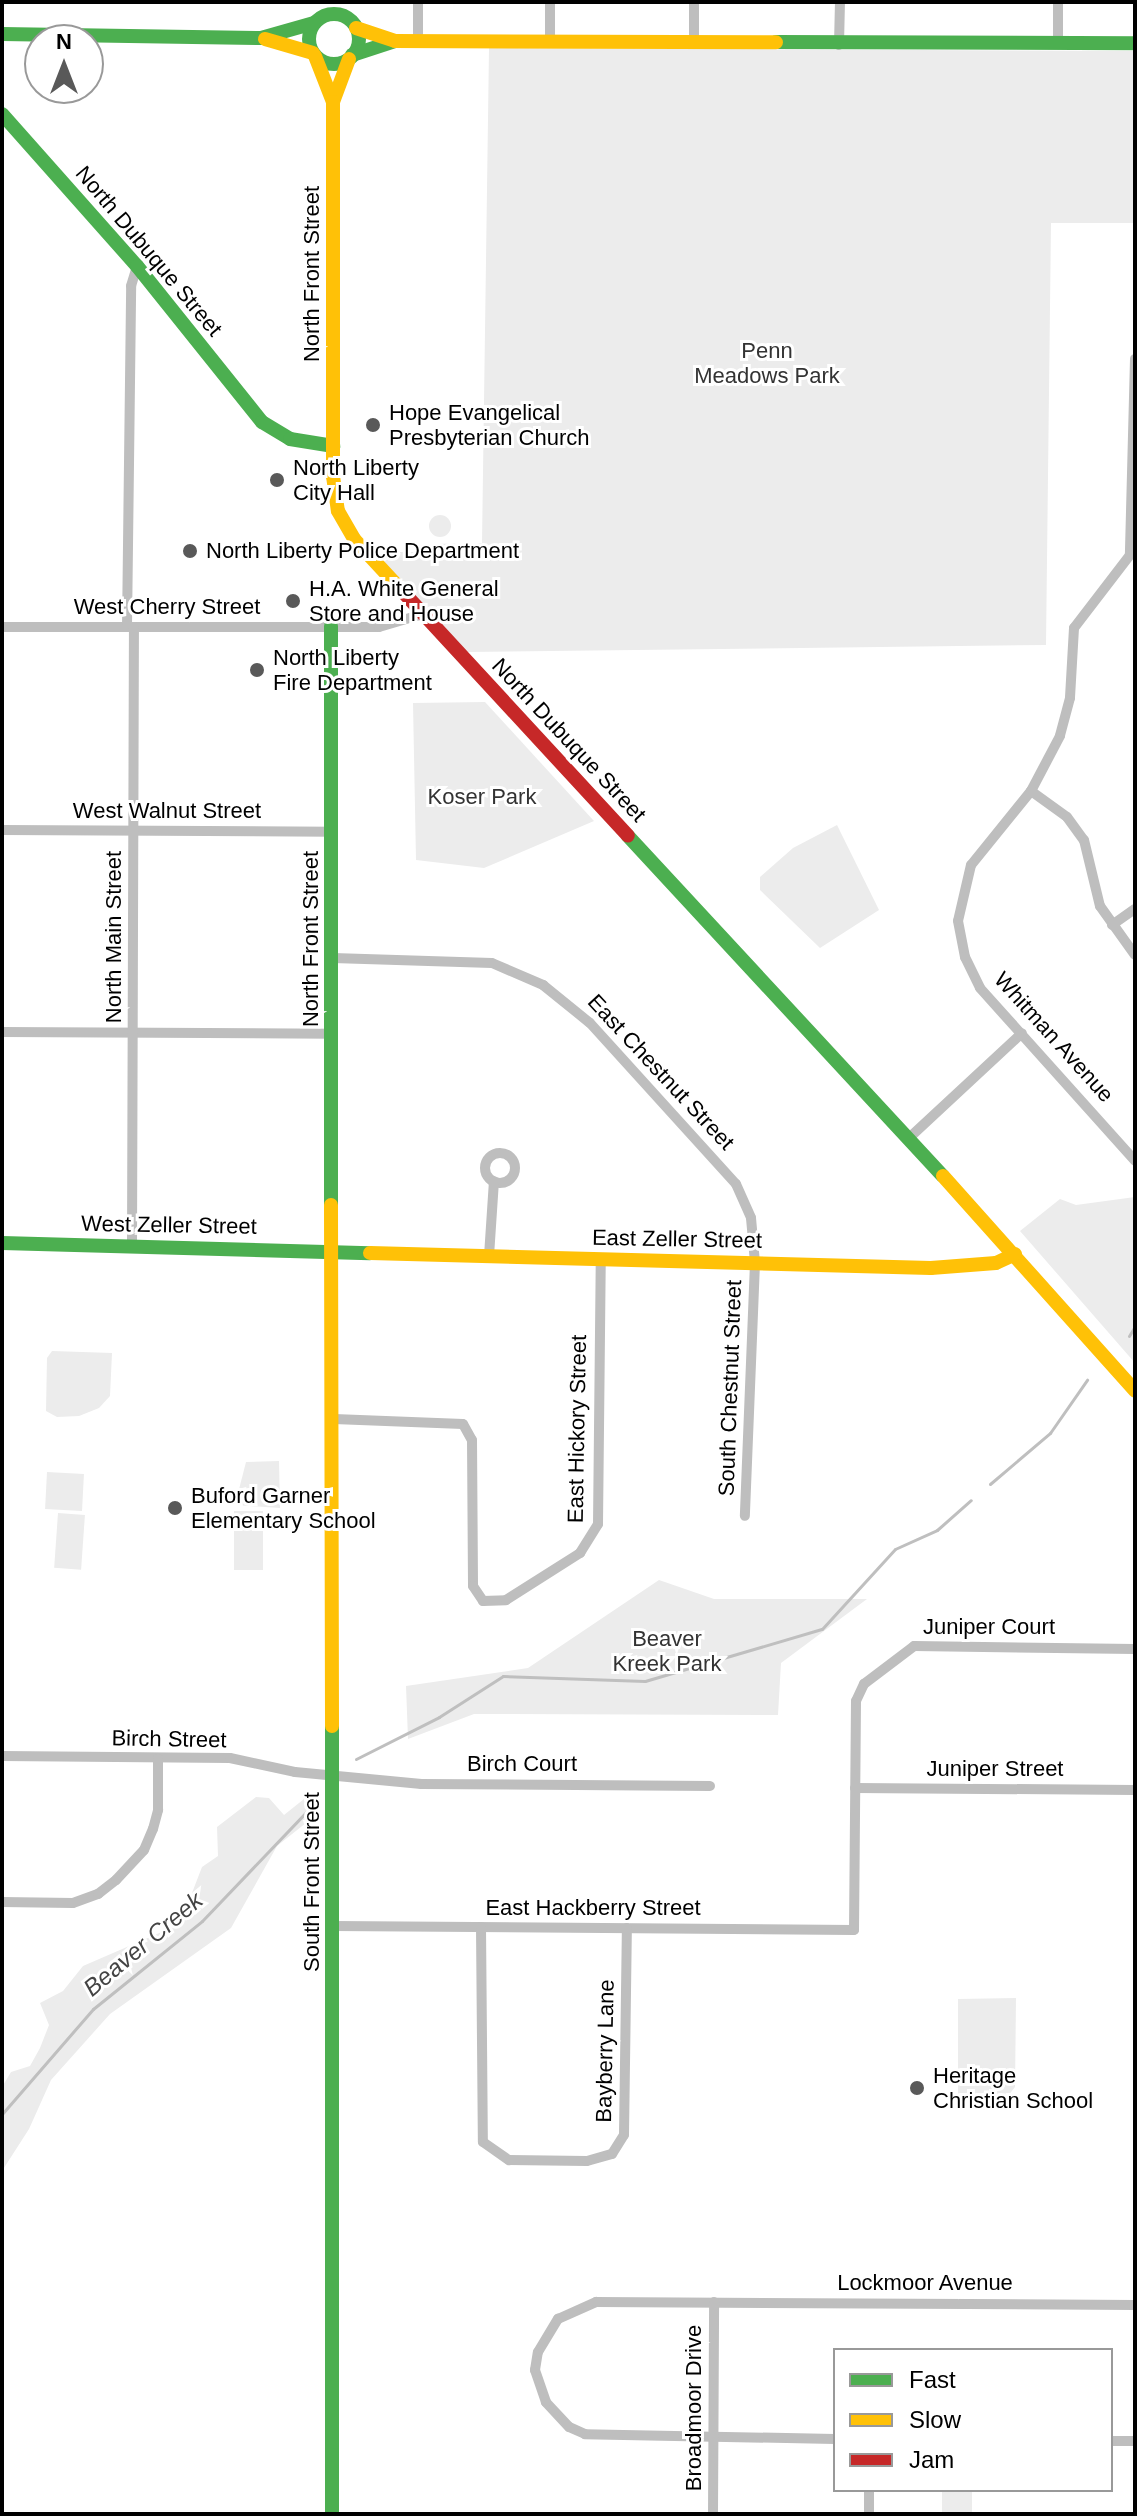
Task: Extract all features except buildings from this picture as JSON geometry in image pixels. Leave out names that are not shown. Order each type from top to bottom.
[{"type":"street","points":[[314,54],[308,38],[328,2]]},
{"type":"street","points":[[345,2],[358,44],[351,57]]},
{"type":"street","points":[[418,2],[418,40]]},
{"type":"street","points":[[550,2],[550,42]]},
{"type":"street","points":[[694,2],[694,42]]},
{"type":"street","points":[[839,45],[840,2]]},
{"type":"street","points":[[1058,2],[1058,42]]},
{"type":"street","points":[[261,38],[335,14],[395,41]]},
{"type":"street","points":[[2,34],[261,38],[314,54],[333,64],[395,41],[418,40],[839,45],[1135,43]]},
{"type":"street","name":"North Front Street","points":[[314,54],[333,102],[333,446]]},
{"type":"street","name":"North Front Street","points":[[333,102],[351,57]]},
{"type":"street","name":"North Dubuque Street","points":[[2,114],[137,266],[262,422],[290,439],[333,446],[338,511],[354,539],[909,1138],[1135,1391]]},
{"type":"street","name":"North Main Street","points":[[132,1247],[135,831],[130,627],[131,300],[137,266]]},
{"type":"street","name":"Whitman Avenue","points":[[1134,1156],[971,972],[958,921],[971,865],[1031,791],[1052,754],[1067,712],[1074,628],[1132,556],[1135,359]]},
{"type":"street","name":"West Cherry Street","points":[[2,627],[379,627],[423,614]]},
{"type":"street","name":"North Front Street","points":[[331,626],[334,1251]]},
{"type":"street","points":[[1031,791],[1067,817],[1084,840],[1098,901],[1135,955]]},
{"type":"street","name":"West Walnut Street","points":[[2,830],[333,832]]},
{"type":"street","points":[[1112,925],[1135,909]]},
{"type":"street","name":"East Chestnut Street","points":[[333,958],[492,963],[562,997],[736,1184],[751,1218],[755,1263]]},
{"type":"street","points":[[2,1032],[333,1034]]},
{"type":"street","points":[[909,1138],[1022,1033]]},
{"type":"street","points":[[489,1256],[494,1181]]},
{"type":"street","name":"West Zeller Street","points":[[2,1243],[334,1251]]},
{"type":"street","name":"East Zeller Street","points":[[334,1251],[931,1268],[996,1263],[1015,1254]]},
{"type":"street","name":"South Front Street","points":[[332,2514],[334,1251]]},
{"type":"street","name":"East Hickory Street","points":[[334,1419],[463,1424],[472,1440],[473,1586],[483,1601],[506,1600],[580,1553],[598,1524],[601,1259]]},
{"type":"street","name":"South Chestnut Street","points":[[745,1516],[755,1263]]},
{"type":"street","name":"Juniper Court","points":[[854,1930],[857,1693],[909,1648],[1135,1649]]},
{"type":"street","name":"Birch Street","points":[[2,1756],[230,1758],[295,1772],[334,1773]]},
{"type":"street","points":[[2,1902],[73,1903],[98,1894],[116,1880],[144,1850],[153,1829],[158,1810],[158,1759]]},
{"type":"street","name":"Birch Court","points":[[334,1773],[421,1784],[710,1786]]},
{"type":"street","name":"Juniper Street","points":[[855,1788],[1135,1790]]},
{"type":"street","name":"East Hackberry Street","points":[[333,1926],[854,1930]]},
{"type":"street","name":"Bayberry Lane","points":[[481,1927],[483,2142],[509,2160],[587,2161],[612,2154],[624,2135],[627,1928]]},
{"type":"street","name":"Lockmoor Avenue","points":[[833,2439],[585,2434],[556,2416],[535,2370],[545,2335],[576,2307],[596,2302],[1135,2305]]},
{"type":"street","name":"Broadmoor Drive","points":[[713,2514],[714,2302]]},
{"type":"street","points":[[1113,2441],[1135,2441]]},
{"type":"street","points":[[869,2492],[869,2514]]},
{"type":"green space","name":"Penn Meadows Park","points":[[489,48],[1135,51],[1135,223],[1051,223],[1046,645],[467,652],[384,562],[397,552],[428,552],[429,544],[482,543]]},
{"type":"green space","points":[[440,515],[448,518],[451,526],[448,534],[440,537],[432,534],[429,526],[432,518]]},
{"type":"green space","name":"Koser Park","points":[[485,702],[594,821],[484,868],[416,860],[413,703]]},
{"type":"green space","points":[[837,825],[879,910],[820,948],[760,890],[760,877],[793,848]]},
{"type":"green space","points":[[1135,1197],[1135,1363],[1020,1231],[1060,1199],[1076,1205]]},
{"type":"green space","points":[[52,1351],[112,1353],[110,1396],[99,1408],[79,1416],[57,1417],[46,1411],[47,1358]]},
{"type":"green space","points":[[279,1461],[280,1508],[235,1505],[246,1462]]},
{"type":"green space","points":[[47,1472],[84,1474],[82,1511],[45,1509]]},
{"type":"green space","points":[[234,1511],[263,1511],[263,1570],[234,1570]]},
{"type":"green space","points":[[58,1513],[85,1515],[81,1570],[54,1568]]},
{"type":"green space","name":"Beaver Kreek Park","points":[[659,1580],[714,1599],[867,1599],[781,1663],[778,1715],[474,1714],[408,1739],[406,1686],[528,1668]]},
{"type":"green space","points":[[256,1797],[269,1798],[284,1815],[304,1799],[316,1815],[277,1846],[231,1928],[110,2014],[51,2080],[29,2129],[2,2171],[2,2087],[11,2072],[30,2066],[40,2048],[49,2025],[40,2003],[63,1991],[83,1966],[180,1924],[202,1867],[218,1856],[217,1827]]},
{"type":"green space","points":[[1016,1998],[1015,2087],[997,2110],[958,2110],[958,1999]]},
{"type":"green space","points":[[942,2492],[972,2492],[972,2514],[942,2514]]},
{"type":"waterway","name":"Beaver Creek","points":[[1129,1336],[1135,1326]]},
{"type":"waterway","name":"Beaver Creek","points":[[990,1484],[1050,1433],[1087,1380]]},
{"type":"waterway","name":"Beaver Creek","points":[[356,1759],[439,1717],[503,1676],[645,1681],[822,1629],[895,1549],[937,1530],[971,1500]]},
{"type":"waterway","name":"Beaver Creek","points":[[2,2114],[93,2009],[202,1921],[313,1805]]},
{"type":"traffic: fast","points":[[334,14],[352,21],[359,39],[352,57],[334,64],[316,57],[309,39],[316,21],[334,14]]},
{"type":"traffic: fast","points":[[2,34],[261,38],[314,23]]},
{"type":"traffic: fast","points":[[352,55],[395,41]]},
{"type":"traffic: fast","points":[[776,42],[1135,43]]},
{"type":"traffic: fast","points":[[2,114],[137,266],[262,422],[290,439],[333,446]]},
{"type":"traffic: fast","points":[[331,626],[331,1205]]},
{"type":"traffic: fast","points":[[628,836],[943,1176]]},
{"type":"traffic: fast","points":[[2,1243],[370,1253]]},
{"type":"traffic: fast","points":[[332,1726],[332,2514]]},
{"type":"traffic: slow","points":[[356,28],[395,41],[776,42]]},
{"type":"traffic: slow","points":[[265,39],[313,53]]},
{"type":"traffic: slow","points":[[315,56],[333,102]]},
{"type":"traffic: slow","points":[[349,59],[333,102],[333,476],[338,511],[354,539],[404,593]]},
{"type":"traffic: slow","points":[[943,1176],[1135,1391]]},
{"type":"traffic: slow","points":[[331,1205],[332,1726]]},
{"type":"traffic: slow","points":[[370,1253],[931,1268],[996,1263],[1015,1254]]},
{"type":"traffic: jam","points":[[404,593],[628,836]]},
{"type":"place","name":"Hope Evangelical Presbyterian Church","points":[[373,425]]},
{"type":"place","name":"North Liberty City Hall","points":[[277,480]]},
{"type":"place","name":"North Liberty Police Department","points":[[190,551]]},
{"type":"place","name":"H.A. White General Store and House","points":[[293,601]]},
{"type":"place","name":"North Liberty Fire Department","points":[[257,670]]},
{"type":"place","name":"Buford Garner Elementary School","points":[[175,1508]]},
{"type":"place","name":"Heritage Christian School","points":[[917,2088]]}]
